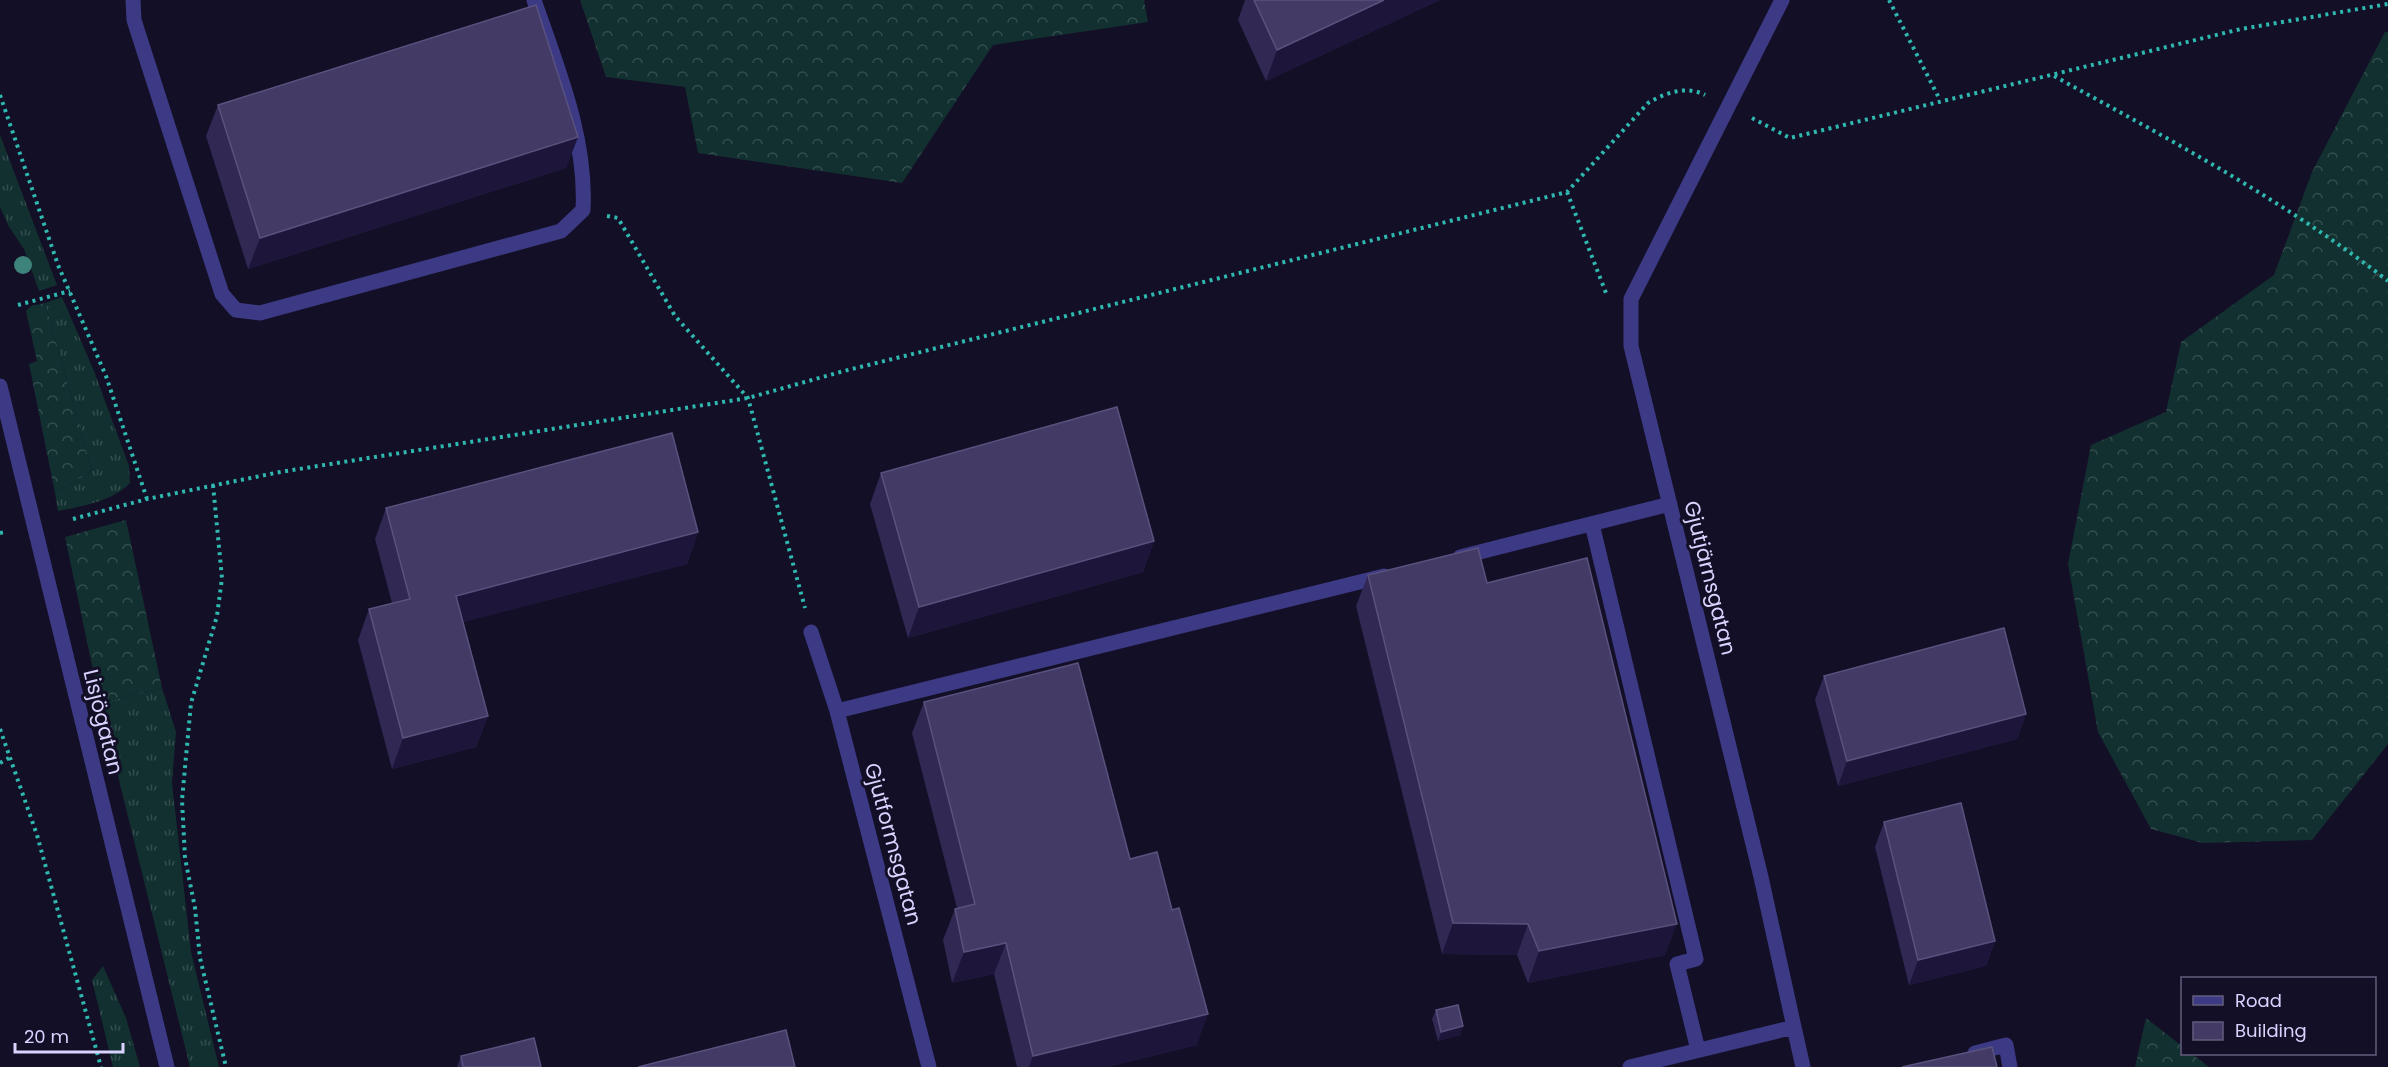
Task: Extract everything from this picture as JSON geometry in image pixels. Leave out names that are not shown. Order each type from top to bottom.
[{"type":"street","points":[[133,0],[134,20],[222,294],[236,310],[260,313],[561,231],[583,210],[585,178],[567,97],[534,0]]},
{"type":"street","name":"Gjutjärnsgatan","points":[[1782,0],[1730,107],[1631,299],[1631,346],[1761,878],[1803,1067]]},
{"type":"street","name":"Lisjögatan","points":[[0,386],[167,1067]]},
{"type":"street","points":[[1445,561],[1670,504]]},
{"type":"street","points":[[1592,524],[1696,959],[1677,964],[1698,1050]]},
{"type":"street","points":[[837,711],[1399,572]]},
{"type":"street","name":"Gjutformsgatan","points":[[811,633],[837,711],[929,1067]]},
{"type":"street","points":[[1630,1067],[1794,1027]]},
{"type":"street","points":[[1961,1056],[2006,1045],[2010,1067]]},
{"type":"path","points":[[1889,0],[1940,100]]},
{"type":"path","points":[[73,519],[213,485],[280,472],[748,398],[843,371],[1567,192],[1638,112],[1659,96],[1686,90],[1700,92],[1790,138],[2241,29],[2388,4]]},
{"type":"path","points":[[2054,76],[2210,160],[2388,281]]},
{"type":"path","points":[[0,95],[70,291],[106,376],[147,500]]},
{"type":"path","points":[[1567,192],[1612,309],[1631,315]]},
{"type":"path","points":[[583,210],[618,218],[675,316],[748,398],[811,633]]},
{"type":"path","points":[[18,305],[70,291]]},
{"type":"path","points":[[213,485],[222,578],[217,616],[191,703],[182,800],[185,858],[195,908],[200,958],[226,1067]]},
{"type":"path","points":[[0,729],[37,835],[101,1067]]},
{"type":"path","points":[[0,763],[9,758]]},
{"type":"green space","points":[[580,0],[1144,0],[1148,22],[993,45],[902,183],[698,153],[685,87],[606,77]]},
{"type":"green space","points":[[2385,32],[2388,32],[2388,744],[2312,840],[2203,843],[2151,829],[2098,732],[2068,564],[2091,445],[2166,412],[2181,342],[2274,275],[2312,172]]},
{"type":"green space","points":[[0,135],[57,285],[39,291],[24,249],[9,227],[0,207]]},
{"type":"green space","points":[[62,297],[94,371],[129,466],[130,483],[105,499],[58,511],[55,493],[92,471],[45,303]]},
{"type":"green space","points":[[45,303],[92,471],[55,493],[29,364],[37,361],[26,311],[31,306]]},
{"type":"green space","points":[[126,520],[162,688],[100,703],[65,537]]},
{"type":"green space","points":[[162,688],[176,732],[172,783],[191,952],[219,1067],[190,1067],[100,703]]},
{"type":"green space","points":[[103,966],[126,1018],[140,1067],[113,1067],[92,980]]},
{"type":"green space","points":[[2146,1018],[2181,1045],[2181,1055],[2193,1055],[2209,1067],[2135,1067]]},
{"type":"building","points":[[1254,0],[1384,0],[1277,50]]},
{"type":"building","points":[[536,5],[578,137],[260,238],[218,105]]},
{"type":"building","points":[[1117,407],[1154,541],[919,607],[881,473]]},
{"type":"building","points":[[672,433],[698,532],[456,596],[488,716],[403,738],[369,609],[410,599],[386,508]]},
{"type":"building","points":[[1478,548],[1487,583],[1587,558],[1677,924],[1539,951],[1528,924],[1453,923],[1368,575]]},
{"type":"building","points":[[2004,628],[2026,714],[1847,761],[1824,676]]},
{"type":"building","points":[[1078,663],[1130,859],[1157,852],[1172,910],[1179,908],[1208,1014],[1033,1056],[1006,943],[964,952],[955,909],[975,904],[924,702]]},
{"type":"building","points":[[1961,803],[1995,941],[1918,960],[1884,822]]},
{"type":"building","points":[[1458,1005],[1463,1026],[1441,1032],[1436,1010]]},
{"type":"building","points":[[786,1030],[795,1067],[638,1067]]},
{"type":"building","points":[[534,1038],[541,1067],[463,1067],[461,1056]]},
{"type":"building","points":[[1992,1047],[1997,1067],[1902,1067]]}]
